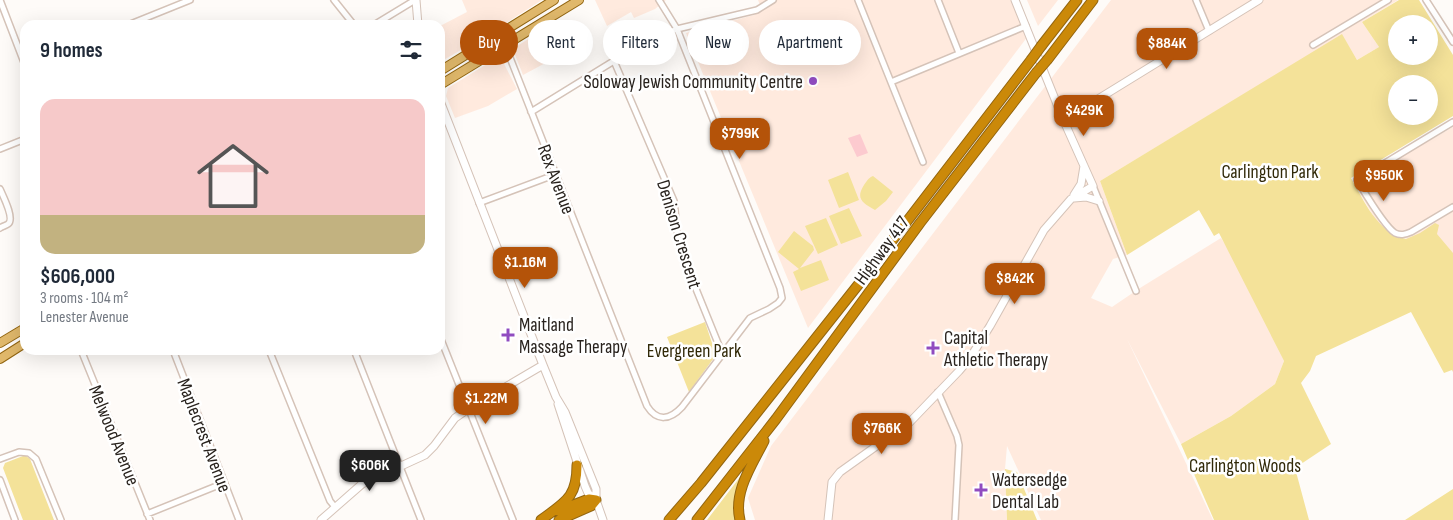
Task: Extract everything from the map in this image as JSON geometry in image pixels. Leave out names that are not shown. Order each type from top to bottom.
[{"type":"highway","points":[[671,520],[858,285],[1077,0]]},
{"type":"highway","name":"Highway 417","points":[[697,520],[776,419],[920,222],[1093,0]]},
{"type":"highway","points":[[740,520],[738,503],[741,489],[776,419]]},
{"type":"highway","points":[[542,520],[566,501],[572,493],[576,483],[577,465]]},
{"type":"highway","points":[[542,520],[588,499],[596,500]]},
{"type":"highway","points":[[560,520],[591,506],[596,500]]},
{"type":"main road","points":[[445,68],[554,0]]},
{"type":"main road","points":[[518,37],[579,0]]},
{"type":"main road","points":[[445,82],[472,65]]},
{"type":"main road","points":[[0,343],[20,331]]},
{"type":"main road","points":[[0,359],[20,346]]},
{"type":"street","points":[[0,0],[20,52]]},
{"type":"street","points":[[140,20],[190,0]]},
{"type":"street","points":[[334,0],[350,20]]},
{"type":"street","points":[[382,20],[415,0],[417,20]]},
{"type":"street","points":[[659,0],[671,20]]},
{"type":"street","points":[[677,29],[757,10],[772,0]]},
{"type":"street","points":[[858,0],[923,162]]},
{"type":"street","points":[[938,0],[959,53]]},
{"type":"street","points":[[1016,0],[1136,290]]},
{"type":"street","points":[[1196,0],[1209,31]]},
{"type":"street","points":[[1064,119],[1259,0]]},
{"type":"street","points":[[1313,45],[1388,0]]},
{"type":"street","points":[[1426,0],[1453,42]]},
{"type":"street","points":[[891,82],[1026,26]]},
{"type":"street","points":[[677,31],[780,288],[782,298],[769,309],[750,318],[722,353]]},
{"type":"street","name":"Rex Avenue","points":[[513,65],[647,406],[652,414],[662,418],[672,416],[682,407],[722,353]]},
{"type":"street","points":[[531,112],[607,65]]},
{"type":"street","name":"Denison Crescent","points":[[616,65],[674,200],[681,252],[722,353]]},
{"type":"street","points":[[445,115],[542,365],[556,398],[565,412],[596,489],[596,500],[603,520]]},
{"type":"street","points":[[1453,122],[1357,180],[1386,224],[1395,233],[1404,235],[1411,232],[1453,207]]},
{"type":"street","points":[[0,149],[20,141]]},
{"type":"street","points":[[828,520],[832,482],[840,472],[910,422],[970,358],[1044,230],[1071,199],[1081,184],[1084,166]]},
{"type":"street","points":[[479,203],[546,178]]},
{"type":"street","points":[[1071,199],[1093,186]]},
{"type":"street","points":[[0,189],[10,214],[8,225],[0,228]]},
{"type":"street","points":[[1071,199],[1086,196],[1099,201]]},
{"type":"street","points":[[445,350],[514,520]]},
{"type":"street","name":"Melwood Avenue","points":[[83,355],[149,517]]},
{"type":"street","name":"Maplecrest Avenue","points":[[175,355],[239,520]]},
{"type":"street","points":[[272,355],[330,501],[335,507]]},
{"type":"street","points":[[356,355],[421,520]]},
{"type":"street","points":[[320,520],[362,484],[425,455],[455,418],[468,408],[542,365]]},
{"type":"street","points":[[938,392],[959,445],[955,520]]},
{"type":"street","points":[[556,398],[560,416],[577,465],[588,493],[596,500]]},
{"type":"street","points":[[0,459],[19,452],[29,453],[36,459],[61,520]]},
{"type":"street","points":[[0,480],[15,520]]},
{"type":"street","points":[[149,517],[224,483]]},
{"type":"shaded area","points":[[462,0],[542,0],[511,20],[460,20],[460,50],[445,59],[445,23],[467,12]]},
{"type":"shaded area","points":[[595,0],[666,0],[655,9],[634,18],[631,12],[617,20],[604,20]]},
{"type":"shaded area","points":[[758,0],[1012,0],[1028,36],[808,328],[699,65],[749,65],[749,20],[735,20],[754,15],[762,10]]},
{"type":"shaded area","points":[[1027,0],[1058,0],[1038,26]]},
{"type":"shaded area","points":[[1111,0],[1398,0],[1362,22],[1379,47],[1357,60],[1342,35],[1100,181],[1127,255],[1113,259],[1091,298],[1112,307],[1221,238],[1230,252],[1284,361],[1275,384],[1231,416],[1181,444],[1127,339],[1213,520],[1041,520],[1007,446],[1005,469],[1007,520],[755,520],[748,498],[771,446]]},
{"type":"shaded area","points":[[528,39],[528,65],[542,65],[523,75],[518,62],[518,46]]},
{"type":"shaded area","points":[[485,65],[505,65],[517,89],[488,106],[455,118],[446,96],[448,88]]},
{"type":"shaded area","points":[[1453,127],[1453,259],[1393,235],[1383,228],[1354,184]]},
{"type":"shaded area","points":[[860,134],[868,153],[857,157],[848,138]]},
{"type":"green space","name":"Carlington Park","points":[[1399,0],[1419,0],[1428,15],[1388,15],[1388,65],[1438,65],[1438,31],[1453,55],[1453,116],[1351,178],[1379,223],[1396,235],[1406,239],[1420,233],[1435,223],[1439,225],[1437,234],[1453,253],[1453,372],[1452,370],[1444,373],[1411,312],[1316,356],[1310,371],[1301,383],[1331,444],[1295,468],[1309,520],[1214,520],[1181,444],[1231,416],[1275,384],[1284,361],[1219,233],[1214,236],[1199,210],[1127,255],[1100,181],[1342,34],[1357,60],[1379,47],[1362,22]]},
{"type":"green space","points":[[848,172],[859,200],[839,208],[828,180]]},
{"type":"green space","points":[[873,176],[893,192],[875,210],[864,203],[860,197],[864,185]]},
{"type":"green space","points":[[849,208],[862,236],[841,244],[829,216]]},
{"type":"green space","points":[[826,218],[838,245],[818,254],[805,226]]},
{"type":"green space","points":[[794,231],[813,246],[814,250],[800,268],[821,260],[829,280],[801,291],[793,272],[799,269],[778,252]]},
{"type":"green space","name":"Evergreen Park","points":[[705,322],[716,355],[689,392],[667,337]]},
{"type":"green space","points":[[23,456],[30,459],[54,520],[23,520],[3,468],[5,463]]},
{"type":"green space","points":[[1005,469],[1017,472],[1037,520],[1007,520]]},
{"type":"green space","points":[[740,477],[734,499],[736,520],[707,520]]},
{"type":"green space","points":[[1453,489],[1453,520],[1405,520]]},
{"type":"place","name":"Soloway Jewish Community Centre","points":[[813,81]]},
{"type":"place","name":"Maitland Massage Therapy","points":[[508,335]]},
{"type":"place","name":"Capital Athletic Therapy","points":[[933,348]]},
{"type":"place","name":"Watersedge Dental Lab","points":[[981,490]]},
{"type":"park label","name":"Carlington Woods","points":[[1245,465]]}]
